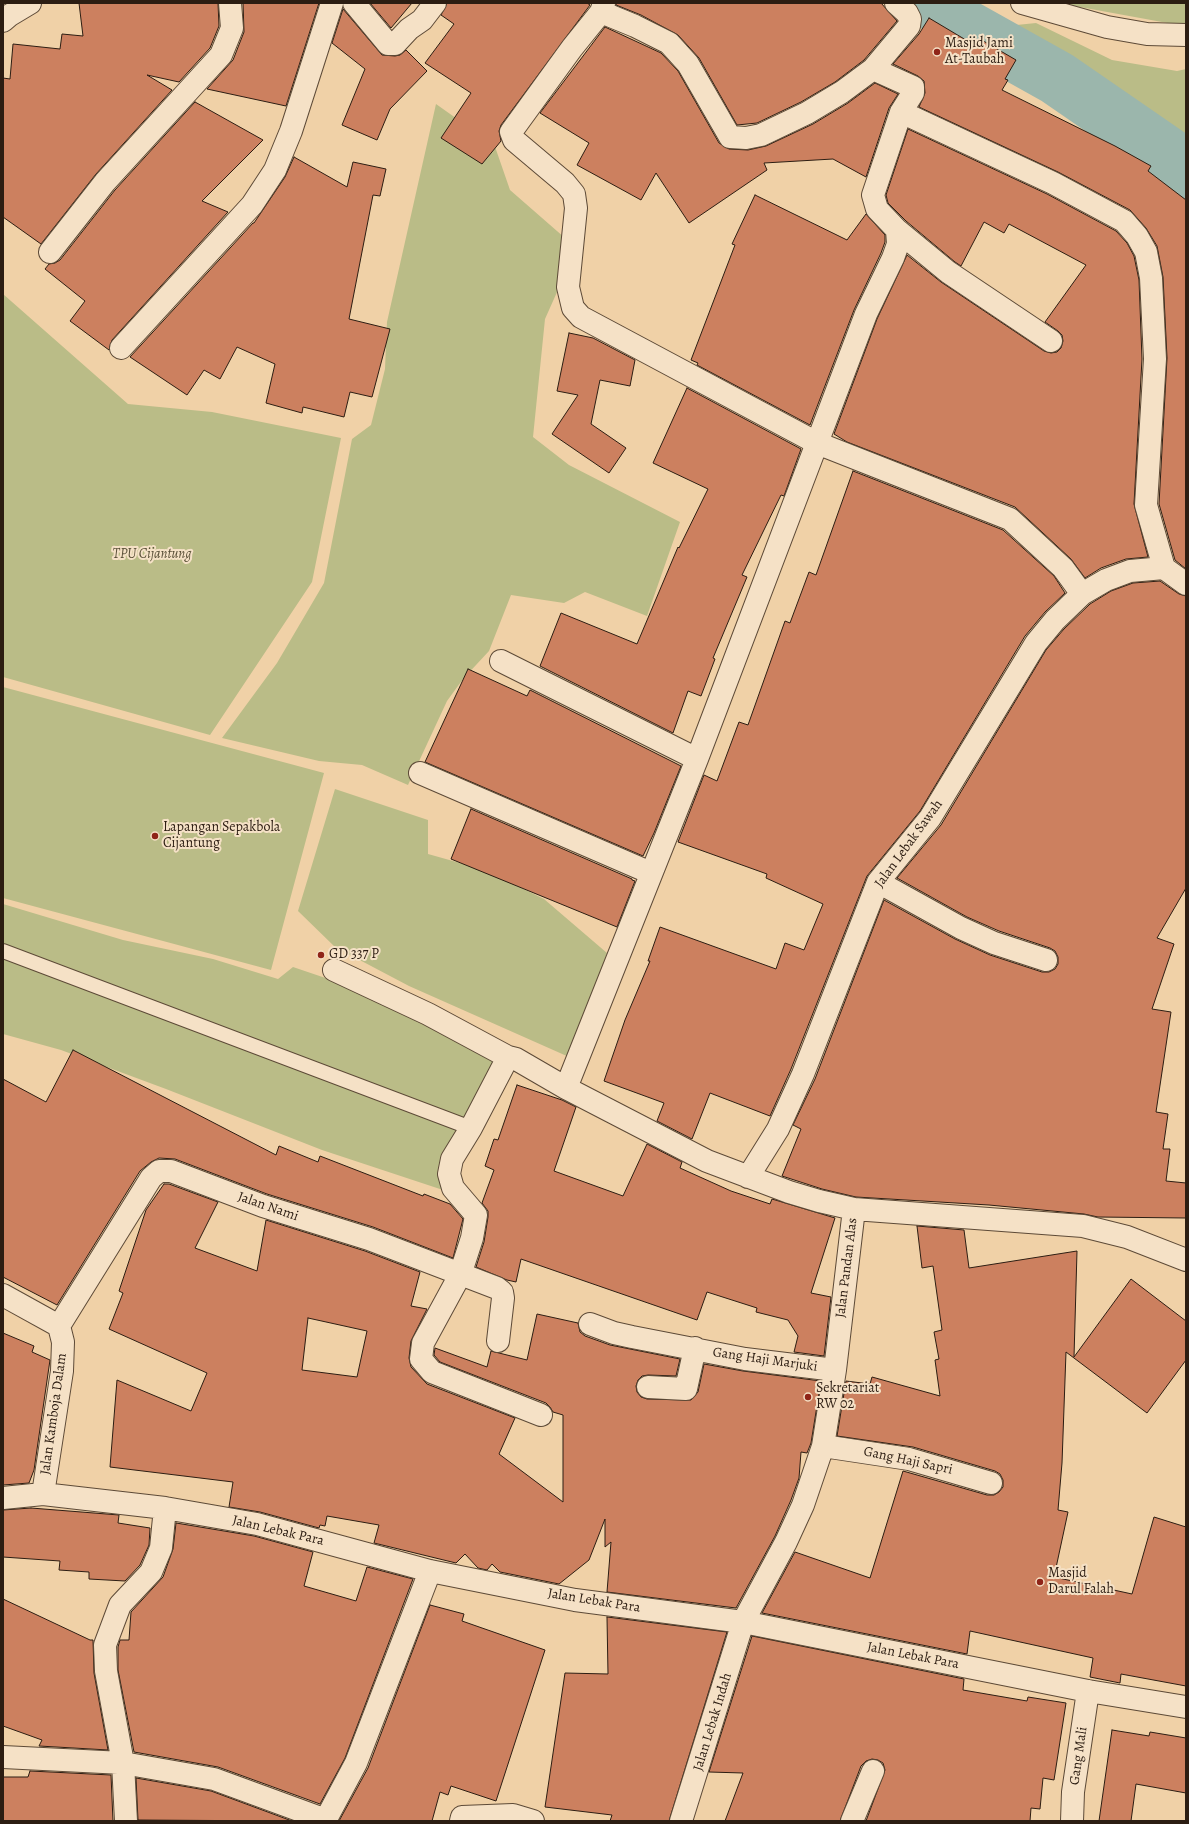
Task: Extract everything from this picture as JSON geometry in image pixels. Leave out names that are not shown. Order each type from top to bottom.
[{"type":"street","points":[[3,21],[30,3]]},
{"type":"street","points":[[50,252],[105,182],[221,55],[232,28],[230,3]]},
{"type":"street","points":[[120,348],[252,205],[275,170],[291,131],[332,3]]},
{"type":"street","points":[[354,3],[388,44],[395,44],[409,29],[422,20],[435,3]]},
{"type":"street","points":[[896,3],[907,13],[910,19],[909,26],[873,69],[842,92],[807,113],[761,136],[746,138],[730,137],[688,64],[669,43],[603,8],[511,132],[514,140],[565,183],[574,194],[576,208],[568,287],[573,308],[581,317],[817,443],[1010,519],[1063,568],[1082,594]]},
{"type":"street","points":[[1022,3],[1107,27],[1147,34],[1186,35]]},
{"type":"street","points":[[873,69],[913,87],[913,93],[901,112],[873,195],[877,209],[897,230],[948,272],[1051,341]]},
{"type":"street","points":[[901,112],[1053,183],[1124,221],[1137,236],[1146,252],[1151,278],[1154,359],[1146,505],[1164,568],[1186,584]]},
{"type":"street","points":[[566,1088],[697,759],[866,314],[898,244],[897,230]]},
{"type":"street","name":"Jalan Lebak Sawah","points":[[748,1177],[778,1129],[803,1074],[878,882],[930,818],[1036,643],[1055,620],[1082,594],[1106,580],[1130,571],[1164,568]]},
{"type":"street","points":[[501,661],[697,759]]},
{"type":"street","points":[[420,773],[651,873]]},
{"type":"street","points":[[878,882],[961,928],[994,943],[1046,960]]},
{"type":"street","name":"Jalan Pandan Alas","points":[[334,970],[428,1014],[508,1057],[516,1059],[566,1088],[707,1161],[748,1177],[819,1201],[854,1209],[835,1370],[823,1446],[803,1505],[786,1542],[743,1622]]},
{"type":"street","points":[[508,1057],[471,1128],[452,1159],[449,1174],[453,1188],[476,1215],[472,1238],[460,1275],[423,1344],[421,1354],[424,1364],[432,1372],[541,1415]]},
{"type":"street","name":"Jalan Nami","points":[[59,1326],[151,1178],[162,1170],[170,1171],[263,1206],[369,1239],[497,1288],[502,1292],[503,1298],[498,1342]]},
{"type":"street","points":[[854,1209],[1083,1226],[1128,1236],[1186,1260]]},
{"type":"street","points":[[3,1295],[59,1326]]},
{"type":"street","name":"Gang Haji Marjuki","points":[[590,1324],[614,1333],[745,1359],[835,1370]]},
{"type":"street","name":"Jalan Kamboja Dalam","points":[[43,1494],[62,1371],[63,1342],[59,1326]]},
{"type":"street","name":"Gang Haji Marjuki","points":[[648,1387],[686,1390],[695,1348]]},
{"type":"street","name":"Gang Haji Sapri","points":[[823,1446],[909,1459],[992,1483]]},
{"type":"street","name":"Jalan Lebak Para","points":[[3,1498],[43,1494],[165,1508],[257,1524],[430,1571],[575,1600],[743,1622],[1088,1691],[1186,1707]]},
{"type":"street","points":[[126,1821],[123,1763],[106,1671],[105,1645],[120,1605],[151,1572],[161,1548],[165,1508]]},
{"type":"street","points":[[3,1757],[123,1763],[214,1779],[326,1820],[356,1763],[430,1571]]},
{"type":"street","name":"Jalan Lebak Indah","points":[[681,1821],[706,1745],[743,1622]]},
{"type":"street","name":"Gang Mali","points":[[1072,1821],[1073,1792],[1088,1691]]},
{"type":"street","points":[[852,1821],[874,1771]]},
{"type":"street","points":[[461,1821],[462,1817],[513,1816],[533,1821]]},
{"type":"lane","points":[[3,951],[289,1057],[471,1128]]},
{"type":"green space","points":[[1058,3],[1186,3],[1186,24],[1173,24]]},
{"type":"green space","points":[[1036,23],[1112,60],[1177,71],[1186,69],[1186,148],[1107,82],[1041,43],[997,27]]},
{"type":"green space","points":[[436,104],[460,121],[492,138],[510,190],[565,238],[570,263],[545,319],[533,437],[569,465],[680,522],[647,616],[585,592],[564,603],[511,595],[489,651],[463,679],[447,701],[408,785],[362,765],[319,761],[222,738],[277,663],[324,583],[352,439],[371,425],[385,369],[387,322]]},
{"type":"green space","name":"TPU Cijantung","points":[[3,294],[128,404],[212,412],[341,438],[312,582],[210,735],[3,677]]},
{"type":"green space","name":"Lapangan Sepakbola Cijantung","points":[[3,687],[324,773],[271,970],[3,898]]},
{"type":"green space","points":[[335,789],[428,820],[428,854],[485,870],[544,899],[607,953],[569,1057],[409,986],[335,947],[298,911]]},
{"type":"green space","points":[[3,904],[123,940],[213,959],[278,979],[293,967],[352,987],[499,1057],[443,1190],[322,1150],[61,1050],[3,1034]]},
{"type":"building","points":[[79,3],[218,3],[219,26],[210,48],[179,82],[147,75],[172,90],[96,174],[41,244],[3,217],[3,78],[10,79],[13,44],[60,49],[62,34],[83,36]]},
{"type":"building","points":[[243,3],[319,3],[286,106],[207,89],[233,60],[244,32]]},
{"type":"building","points":[[370,3],[412,3],[391,28]]},
{"type":"building","points":[[447,3],[587,3],[590,5],[501,125],[499,131],[501,141],[482,164],[441,138],[471,93],[425,63],[454,24],[441,15]]},
{"type":"building","points":[[616,3],[881,3],[897,21],[864,60],[835,82],[801,102],[757,123],[737,125],[699,58],[678,35],[641,15],[616,5]]},
{"type":"building","points":[[343,9],[382,55],[400,55],[406,50],[427,71],[390,109],[377,140],[342,125],[365,69],[332,43]]},
{"type":"building","points":[[929,18],[976,46],[980,39],[1016,60],[1005,79],[1008,80],[1002,90],[1115,146],[1151,166],[1148,171],[1186,200],[1186,569],[1175,560],[1159,504],[1167,358],[1163,277],[1157,246],[1146,228],[1130,210],[1058,172],[919,107],[925,93],[924,81],[918,76],[893,64],[919,34]]},
{"type":"building","points":[[605,27],[661,53],[678,71],[719,143],[729,149],[748,150],[766,146],[813,124],[848,103],[875,83],[898,94],[889,108],[866,177],[833,159],[764,163],[767,170],[689,223],[656,173],[641,200],[577,165],[589,143],[540,113]]},
{"type":"building","points":[[195,102],[263,140],[202,201],[228,212],[112,340],[109,350],[70,321],[85,301],[45,269],[49,264],[60,260],[115,190]]},
{"type":"building","points":[[908,129],[1047,194],[1116,231],[1127,243],[1134,256],[1139,280],[1142,359],[1134,504],[1148,557],[1126,559],[1101,568],[1085,578],[1071,559],[1015,507],[847,442],[834,434],[877,319],[907,255],[941,282],[1044,351],[1051,353],[1057,352],[1061,348],[1063,341],[1062,335],[1045,322],[1086,265],[1009,224],[1004,233],[984,222],[961,266],[955,262],[906,221],[888,203],[886,195]]},
{"type":"building","points":[[294,157],[347,187],[353,162],[386,169],[380,196],[373,195],[349,319],[390,329],[372,397],[350,392],[344,417],[303,407],[302,413],[266,403],[275,364],[237,347],[220,379],[204,370],[187,395],[130,357],[254,223],[285,177]]},
{"type":"building","points":[[755,195],[847,240],[866,214],[885,235],[885,242],[881,253],[854,310],[810,425],[697,365],[698,363],[691,360],[735,245],[732,244]]},
{"type":"building","points":[[569,333],[593,338],[635,360],[630,386],[600,380],[591,424],[626,448],[609,473],[552,434],[578,395],[557,391]]},
{"type":"building","points":[[687,388],[801,449],[784,496],[781,495],[742,575],[747,577],[713,658],[715,659],[701,696],[688,691],[673,733],[540,666],[561,613],[637,644],[678,547],[679,548],[708,489],[653,463]]},
{"type":"building","points":[[853,471],[1003,530],[1054,576],[1065,593],[1045,612],[1025,636],[920,811],[867,876],[791,1069],[770,1116],[710,1093],[692,1139],[657,1121],[664,1103],[604,1081],[625,1020],[650,961],[648,961],[660,927],[776,969],[785,943],[804,950],[823,904],[766,878],[767,874],[678,842],[704,775],[717,781],[739,722],[748,725],[785,621],[790,623],[809,572],[816,575]]},
{"type":"building","points":[[1160,581],[1179,594],[1186,596],[1186,888],[1157,938],[1174,944],[1152,1009],[1171,1012],[1156,1112],[1168,1114],[1163,1149],[1170,1149],[1166,1181],[1186,1183],[1186,1218],[1098,1217],[1084,1214],[989,1205],[856,1197],[822,1189],[782,1176],[801,1129],[793,1125],[815,1079],[884,900],[955,939],[990,955],[1042,972],[1049,972],[1055,969],[1058,964],[1058,957],[1055,951],[1050,948],[999,931],[967,917],[897,878],[941,825],[1046,650],[1064,629],[1090,604],[1111,591],[1133,583]]},
{"type":"building","points":[[468,669],[527,696],[530,690],[681,766],[643,856],[425,762]]},
{"type":"building","points":[[471,809],[635,881],[617,927],[451,859]]},
{"type":"building","points":[[73,1050],[276,1155],[279,1146],[318,1162],[320,1156],[423,1196],[424,1194],[450,1204],[463,1219],[453,1258],[373,1227],[267,1194],[175,1159],[159,1158],[151,1162],[140,1171],[57,1305],[3,1277],[3,1079],[46,1102]]},
{"type":"building","points":[[517,1085],[562,1100],[576,1107],[554,1171],[623,1196],[647,1144],[682,1162],[680,1168],[731,1191],[770,1204],[772,1199],[835,1218],[811,1293],[831,1297],[824,1356],[794,1352],[798,1336],[788,1320],[756,1312],[757,1308],[707,1292],[697,1320],[521,1259],[516,1282],[507,1280],[476,1267],[484,1242],[488,1217],[488,1211],[482,1203],[494,1170],[485,1166],[494,1139],[498,1140]]},
{"type":"building","points":[[164,1184],[169,1184],[218,1202],[195,1248],[257,1271],[266,1220],[365,1251],[420,1272],[411,1306],[427,1309],[411,1341],[409,1358],[411,1367],[427,1384],[515,1418],[499,1454],[563,1502],[563,1415],[553,1412],[546,1403],[440,1362],[434,1355],[435,1348],[487,1367],[491,1351],[527,1360],[537,1314],[578,1323],[580,1332],[585,1336],[610,1345],[680,1359],[676,1376],[648,1375],[642,1376],[638,1380],[636,1386],[637,1392],[641,1397],[647,1399],[691,1400],[698,1392],[704,1364],[743,1371],[821,1381],[811,1443],[807,1453],[801,1452],[799,1478],[791,1500],[775,1536],[736,1608],[607,1592],[611,1542],[605,1547],[605,1519],[589,1560],[559,1584],[500,1572],[492,1564],[487,1570],[478,1568],[465,1554],[456,1563],[374,1543],[379,1525],[327,1516],[325,1526],[320,1525],[319,1528],[260,1512],[229,1507],[233,1482],[110,1467],[117,1380],[191,1411],[207,1373],[109,1329],[123,1293],[119,1291],[146,1210]],"holes":[[[308,1318],[367,1331],[357,1377],[302,1370]]]},
{"type":"building","points":[[917,1226],[964,1230],[969,1268],[1077,1251],[1074,1357],[1131,1279],[1186,1321],[1186,1360],[1147,1413],[1066,1352],[1062,1463],[1058,1510],[1068,1512],[1054,1577],[1132,1594],[1154,1517],[1186,1527],[1186,1686],[1121,1674],[1120,1683],[1090,1677],[1093,1658],[970,1631],[967,1654],[762,1613],[795,1552],[870,1578],[903,1471],[987,1495],[994,1495],[1003,1487],[1003,1480],[1000,1474],[995,1471],[913,1447],[837,1436],[846,1381],[870,1384],[872,1377],[940,1396],[935,1360],[939,1359],[934,1332],[942,1330],[933,1266],[922,1268]]},
{"type":"building","points":[[3,1333],[34,1346],[32,1352],[50,1360],[34,1470],[29,1483],[3,1485]]},
{"type":"building","points":[[31,1508],[119,1515],[118,1523],[150,1528],[149,1545],[140,1565],[125,1581],[89,1579],[89,1572],[59,1570],[60,1561],[3,1557],[3,1510]]},
{"type":"building","points":[[176,1523],[254,1536],[313,1552],[304,1586],[356,1601],[367,1567],[413,1579],[345,1758],[320,1804],[218,1767],[134,1752],[118,1670],[118,1647],[120,1640],[129,1640],[131,1612],[163,1577],[173,1549]]},
{"type":"building","points":[[3,1599],[90,1640],[93,1640],[94,1673],[108,1750],[39,1746],[42,1740],[3,1726]]},
{"type":"building","points":[[430,1605],[464,1614],[462,1621],[545,1650],[496,1801],[451,1786],[448,1795],[440,1792],[432,1821],[339,1821],[368,1768]]},
{"type":"building","points":[[607,1617],[727,1632],[669,1821],[610,1821],[612,1815],[545,1807],[565,1673],[608,1674]]},
{"type":"building","points":[[752,1636],[964,1679],[963,1690],[1027,1701],[1028,1697],[1066,1703],[1054,1780],[1043,1778],[1040,1809],[1031,1808],[1030,1821],[866,1821],[885,1770],[883,1763],[872,1759],[866,1761],[861,1766],[840,1821],[725,1821],[743,1773],[709,1772]]},
{"type":"building","points":[[1112,1730],[1149,1736],[1150,1732],[1186,1738],[1186,1793],[1136,1784],[1131,1821],[1099,1821]]},
{"type":"building","points":[[30,1771],[111,1775],[113,1821],[3,1821],[3,1777],[28,1777]]},
{"type":"building","points":[[136,1778],[211,1791],[292,1821],[138,1820]]},
{"type":"waterway","points":[[934,3],[955,21],[1057,78],[1173,158],[1186,173]]},
{"type":"place","name":"Masjid Jami At-Taubah","points":[[937,52]]},
{"type":"place","name":"Lapangan Sepakbola Cijantung","points":[[155,836]]},
{"type":"place","name":"GD 337 P","points":[[321,955]]},
{"type":"place","name":"Sekretariat RW 02","points":[[808,1397]]},
{"type":"place","name":"Masjid Darul Falah","points":[[1040,1582]]}]
